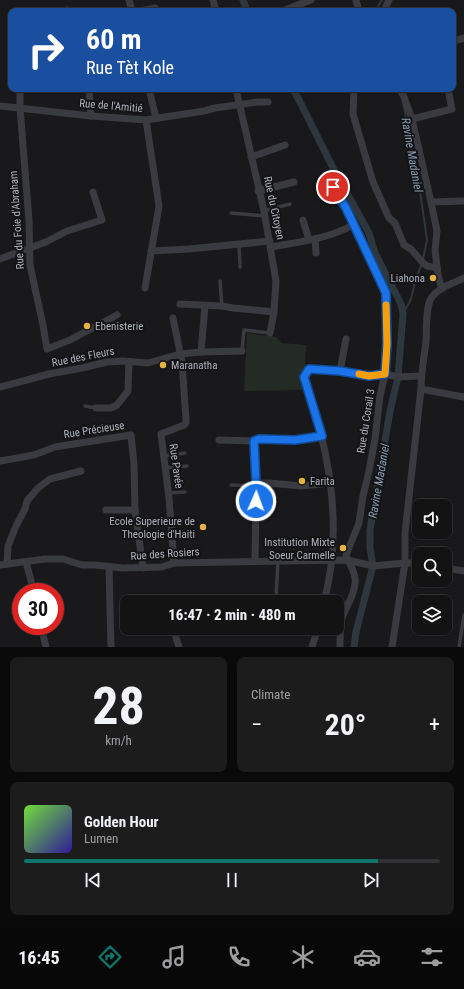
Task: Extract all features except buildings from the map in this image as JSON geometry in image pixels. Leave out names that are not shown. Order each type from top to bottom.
[{"type":"street","points":[[290,8],[312,0]]},
{"type":"street","name":"Rue du Foie d'Abraham","points":[[20,92],[29,220],[30,265],[47,348],[70,340],[117,315]]},
{"type":"street","points":[[89,92],[91,116]]},
{"type":"street","points":[[150,92],[156,118]]},
{"type":"street","name":"Rue du Citoyen","points":[[237,92],[258,192],[264,213],[276,281],[274,312],[270,333]]},
{"type":"street","points":[[354,92],[353,114],[373,182],[389,218],[395,223],[404,245],[411,249],[427,266],[437,268]]},
{"type":"street","points":[[402,92],[412,119],[437,231],[435,250],[437,268],[442,289]]},
{"type":"street","points":[[412,119],[452,109],[449,92]]},
{"type":"street","name":"Rue de l'Amitié","points":[[0,106],[91,116],[146,120],[240,104],[268,102]]},
{"type":"street","points":[[145,288],[158,206],[146,120]]},
{"type":"street","points":[[251,158],[285,145]]},
{"type":"street","name":"Rue du Corail 3","points":[[329,180],[346,208],[353,226],[386,293],[387,344],[385,374],[380,396],[375,439],[362,496],[359,523],[346,555],[347,560]]},
{"type":"street","points":[[258,192],[294,182]]},
{"type":"street","points":[[0,259],[29,249],[67,231],[102,220],[93,192]]},
{"type":"street","points":[[431,202],[464,201]]},
{"type":"street","points":[[303,220],[312,239],[316,253]]},
{"type":"street","points":[[151,250],[189,250],[239,244],[270,244],[312,239],[342,231],[353,226]]},
{"type":"street","points":[[392,647],[405,563],[405,533],[422,389],[421,376],[426,344],[428,308],[431,298],[442,289],[464,278]]},
{"type":"street","points":[[180,304],[222,306],[274,312]]},
{"type":"street","points":[[202,352],[205,306]]},
{"type":"street","name":"Rue Pavée","points":[[173,318],[182,362],[186,423],[160,434],[169,493],[174,563]]},
{"type":"street","points":[[340,371],[346,340]]},
{"type":"street","name":"Rue des Fleurs","points":[[0,387],[49,374],[107,362],[148,362],[180,354],[242,351]]},
{"type":"street","points":[[96,408],[111,408],[117,405],[128,391],[129,362]]},
{"type":"street","points":[[326,595],[333,561],[334,510],[326,448],[304,377],[309,369],[340,371],[369,376],[385,374],[398,377],[421,376]]},
{"type":"street","points":[[422,389],[464,397]]},
{"type":"street","name":"Rue Précieuse","points":[[0,461],[34,455],[63,446],[131,435],[134,464],[135,510],[143,568]]},
{"type":"street","points":[[219,440],[295,440],[322,436]]},
{"type":"street","points":[[254,441],[256,485],[256,561]]},
{"type":"street","points":[[4,564],[8,546],[25,509],[27,501],[38,488],[50,479],[81,471]]},
{"type":"street","points":[[256,485],[269,482],[301,486],[330,482]]},
{"type":"street","points":[[106,510],[135,510]]},
{"type":"street","name":"Rue des Rosiers","points":[[4,564],[45,559],[63,559],[82,565],[143,568],[162,567],[174,563],[256,561],[347,560],[373,566],[412,563]]},
{"type":"street","points":[[340,647],[341,623],[346,606],[352,594],[355,580],[353,569],[347,560]]},
{"type":"street","points":[[26,562],[32,583]]},
{"type":"street","points":[[109,567],[111,647]]},
{"type":"street","points":[[452,569],[464,571]]},
{"type":"street","points":[[43,635],[46,647]]},
{"type":"street","points":[[175,635],[179,647]]},
{"type":"street","points":[[312,647],[316,635]]},
{"type":"lane","points":[[230,213],[264,213],[290,204]]},
{"type":"lane","points":[[239,244],[240,267]]},
{"type":"lane","points":[[220,281],[222,306]]},
{"type":"lane","points":[[242,351],[244,330],[270,333]]},
{"type":"lane","points":[[85,406],[96,408]]},
{"type":"lane","points":[[164,456],[185,453]]},
{"type":"lane","points":[[165,468],[187,466]]},
{"type":"lane","points":[[231,485],[256,485]]},
{"type":"lane","points":[[169,493],[185,492]]},
{"type":"lane","points":[[276,595],[278,561]]},
{"type":"lane","points":[[459,647],[464,615]]},
{"type":"shaded area","points":[[247,333],[276,337],[282,343],[306,345],[304,390],[244,391]]},
{"type":"waterway","name":"Ravine Madaniel","points":[[243,0],[246,8]]},
{"type":"waterway","name":"Ravine Madaniel","points":[[377,8],[382,0]]},
{"type":"waterway","name":"Ravine Madaniel","points":[[295,92],[333,168],[369,233],[375,253],[401,304],[403,314],[398,377],[390,411],[370,530],[370,548],[373,566],[356,632],[354,647]]},
{"type":"waterway","name":"Ravine Madaniel","points":[[403,102],[420,191],[427,240],[423,259]]},
{"type":"waterway","name":"Ravine Madaniel","points":[[403,314],[411,299],[416,278],[422,264]]},
{"type":"slow traffic","points":[[359,374],[369,376],[385,374],[387,344],[386,305]]},
{"type":"place","name":"Liahona","points":[[433,278]]},
{"type":"place","name":"Ebenisterie","points":[[87,326]]},
{"type":"place","name":"Maranatha","points":[[163,365]]},
{"type":"place","name":"Farita","points":[[302,481]]},
{"type":"place","name":"Ecole Superieure de Theologie d'Haiti","points":[[203,527]]},
{"type":"place","name":"Institution Mixte Soeur Carmelle","points":[[343,548]]},
{"type":"route","points":[[256,501],[254,441],[259,439],[295,440],[322,436],[304,377],[309,369],[340,371],[369,376],[385,374],[387,344],[386,293],[353,226],[346,208],[333,187]]}]
